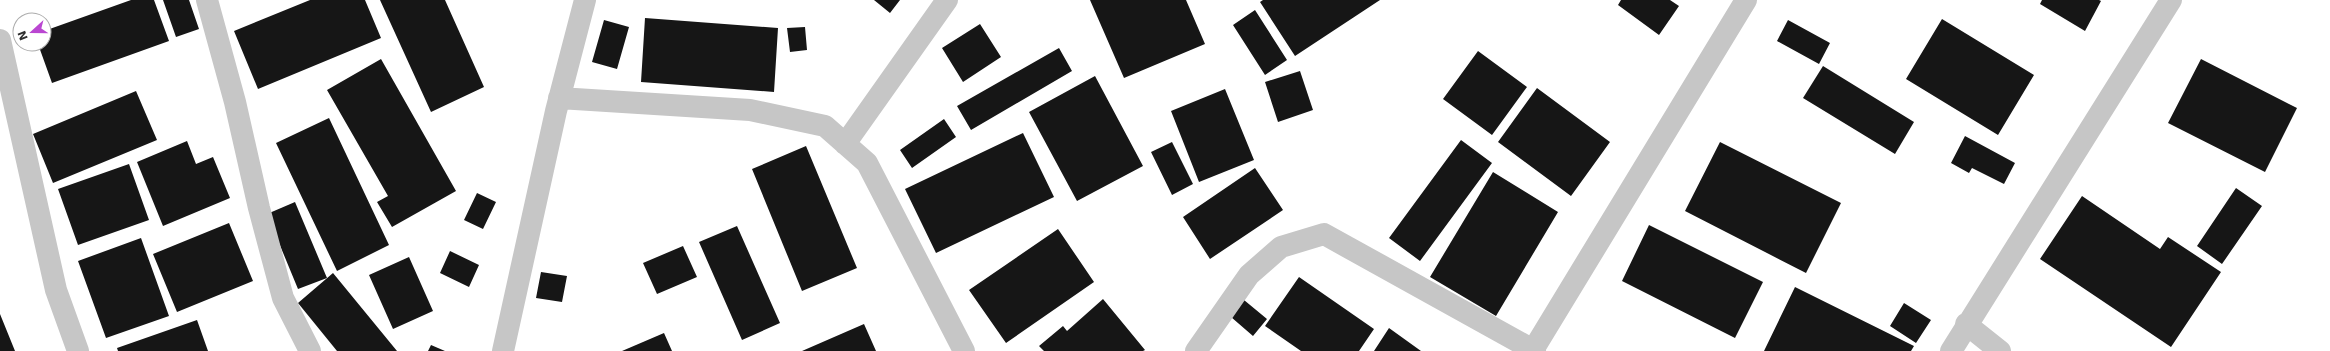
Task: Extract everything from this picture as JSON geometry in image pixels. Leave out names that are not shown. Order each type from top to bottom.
[{"type":"street","points":[[207,0],[235,102],[259,208],[283,298],[310,351]]},
{"type":"street","points":[[503,351],[559,98],[585,0]]},
{"type":"street","points":[[845,144],[947,0]]},
{"type":"street","points":[[1196,351],[1249,275],[1281,247],[1324,234],[1534,350],[1746,0]]},
{"type":"street","points":[[1951,351],[1966,324],[2170,0]]},
{"type":"street","points":[[0,40],[56,290],[78,351]]},
{"type":"street","points":[[559,98],[750,110],[825,126],[866,163],[964,351]]},
{"type":"street","points":[[1966,324],[2000,351]]},
{"type":"building","points":[[131,0],[154,0],[169,41],[52,83],[41,52],[52,52],[52,28]]},
{"type":"building","points":[[163,0],[189,0],[199,29],[176,37]]},
{"type":"building","points":[[310,0],[365,0],[381,38],[258,89],[234,31]]},
{"type":"building","points":[[380,0],[445,0],[484,87],[431,112]]},
{"type":"building","points":[[874,0],[900,0],[890,13]]},
{"type":"building","points":[[1090,0],[1186,0],[1205,44],[1124,78]]},
{"type":"building","points":[[1263,0],[1380,0],[1295,56],[1260,2]]},
{"type":"building","points":[[1621,0],[1670,0],[1679,6],[1659,35],[1618,5]]},
{"type":"building","points":[[2042,0],[2101,1],[2085,31],[2040,4]]},
{"type":"building","points":[[1255,10],[1287,60],[1265,75],[1233,25]]},
{"type":"building","points":[[645,18],[778,28],[774,92],[641,82]]},
{"type":"building","points":[[1942,19],[2034,75],[1998,135],[1906,79]]},
{"type":"building","points":[[604,20],[629,27],[617,69],[592,62]]},
{"type":"building","points":[[1788,20],[1830,43],[1819,64],[1777,41]]},
{"type":"building","points":[[980,24],[1001,57],[963,82],[942,48]]},
{"type":"building","points":[[805,27],[807,50],[790,52],[787,28]]},
{"type":"building","points":[[1059,48],[1072,71],[971,130],[957,106]]},
{"type":"building","points":[[1478,51],[1527,87],[1492,135],[1443,99]]},
{"type":"building","points":[[381,59],[456,191],[392,227],[377,202],[388,196],[327,90]]},
{"type":"building","points":[[2201,59],[2297,108],[2265,172],[2168,123]]},
{"type":"building","points":[[1823,66],[1914,122],[1895,154],[1803,98]]},
{"type":"building","points":[[1300,71],[1313,110],[1278,122],[1265,82]]},
{"type":"building","points":[[1095,76],[1143,166],[1077,201],[1029,112]]},
{"type":"building","points":[[1537,88],[1610,142],[1571,196],[1498,142]]},
{"type":"building","points":[[1225,89],[1254,160],[1199,182],[1171,111]]},
{"type":"building","points":[[136,91],[157,140],[53,183],[33,134]]},
{"type":"building","points":[[329,118],[389,245],[337,271],[276,143]]},
{"type":"building","points":[[944,119],[956,137],[912,168],[900,150]]},
{"type":"building","points":[[1023,133],[1054,197],[936,253],[905,189]]},
{"type":"building","points":[[1965,136],[2015,163],[2004,184],[1972,168],[1969,173],[1951,163]]},
{"type":"building","points":[[1461,140],[1492,163],[1420,261],[1389,238]]},
{"type":"building","points":[[187,141],[196,164],[213,157],[230,198],[163,226],[137,162]]},
{"type":"building","points":[[1172,142],[1193,184],[1172,195],[1151,152]]},
{"type":"building","points":[[1720,142],[1841,203],[1806,273],[1685,211]]},
{"type":"building","points":[[806,146],[857,268],[802,291],[752,169]]},
{"type":"building","points":[[129,164],[149,220],[78,245],[58,189]]},
{"type":"building","points":[[1255,168],[1283,210],[1210,259],[1183,217]]},
{"type":"building","points":[[1493,172],[1558,212],[1496,316],[1430,277]]},
{"type":"building","points":[[2236,188],[2262,206],[2222,264],[2197,246]]},
{"type":"building","points":[[477,193],[496,202],[483,229],[464,220]]},
{"type":"building","points":[[2082,196],[2160,249],[2168,237],[2221,272],[2171,347],[2040,259]]},
{"type":"building","points":[[295,202],[327,278],[298,289],[267,214]]},
{"type":"building","points":[[229,223],[253,281],[177,312],[153,254]]},
{"type":"building","points":[[1649,225],[1763,282],[1735,338],[1622,281]]},
{"type":"building","points":[[737,226],[780,323],[742,340],[699,242]]},
{"type":"building","points":[[1058,229],[1094,282],[1006,343],[969,290]]},
{"type":"building","points":[[141,238],[169,316],[106,338],[78,261]]},
{"type":"building","points":[[683,246],[697,277],[657,294],[643,263]]},
{"type":"building","points":[[450,251],[479,265],[469,287],[440,273]]},
{"type":"building","points":[[409,257],[433,311],[393,329],[369,275]]},
{"type":"building","points":[[541,272],[567,276],[562,302],[536,298]]},
{"type":"building","points":[[333,273],[397,351],[337,351],[298,303]]},
{"type":"building","points":[[1299,277],[1374,329],[1359,351],[1301,351],[1265,326]]},
{"type":"building","points":[[1795,287],[1914,346],[1911,351],[1764,351]]},
{"type":"building","points":[[1103,299],[1145,350],[1044,351],[1039,346],[1063,326],[1067,331]]},
{"type":"building","points":[[1244,300],[1267,319],[1253,336],[1231,317]]},
{"type":"building","points":[[1904,303],[1931,320],[1916,343],[1890,326]]},
{"type":"building","points":[[0,314],[15,351],[0,351]]},
{"type":"building","points":[[197,320],[208,351],[118,351],[117,348]]},
{"type":"building","points":[[864,324],[876,351],[802,351]]},
{"type":"building","points":[[1389,328],[1421,351],[1374,351]]},
{"type":"building","points":[[664,333],[672,351],[622,351]]},
{"type":"building","points":[[431,345],[445,351],[428,351]]}]
